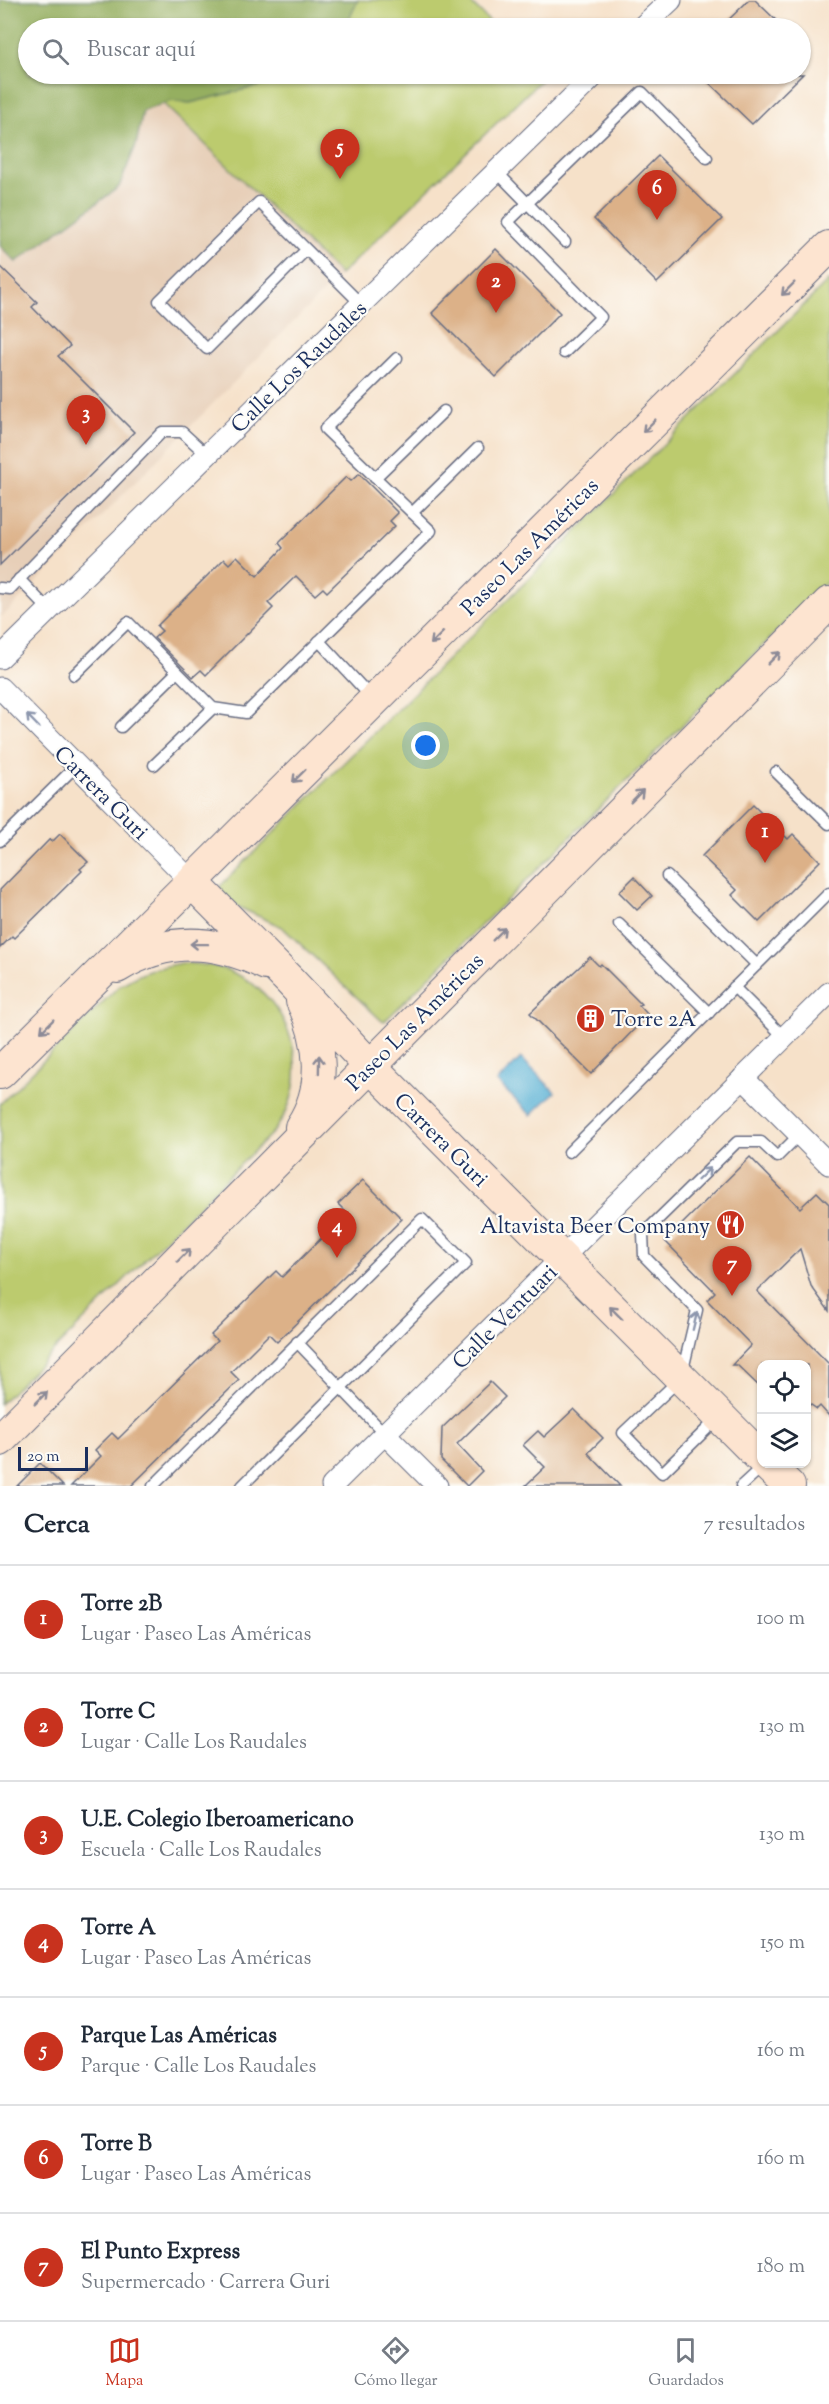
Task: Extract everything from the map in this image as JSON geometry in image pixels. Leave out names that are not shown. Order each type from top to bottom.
[{"type":"main road","name":"Paseo Las Américas","points":[[0,1073],[829,247]]},
{"type":"main road","name":"Paseo Las Américas","points":[[0,1440],[829,603]]},
{"type":"main road","name":"Carrera Guri","points":[[192,882],[369,1065],[757,1454]]},
{"type":"main road","points":[[89,984],[126,961],[149,951],[172,945],[201,944],[224,946],[251,956],[271,966],[290,981],[304,1003],[315,1031],[320,1060],[317,1089],[309,1115],[283,1156]]},
{"type":"main road","points":[[769,1468],[789,1486]]},
{"type":"street","points":[[651,18],[670,0]]},
{"type":"street","name":"Calle Los Raudales","points":[[0,658],[586,84]]},
{"type":"street","name":"Carrera Guri","points":[[0,688],[192,882]]},
{"type":"street","name":"Calle Ventuari","points":[[332,1486],[829,993]]},
{"type":"street","points":[[743,1078],[829,1164]]},
{"type":"street","points":[[385,1434],[437,1486]]},
{"type":"lane","points":[[564,353],[601,317],[508,222],[642,92],[708,158]]},
{"type":"lane","points":[[495,171],[565,242]]},
{"type":"lane","points":[[306,250],[207,349],[159,301],[259,202],[361,304]]},
{"type":"lane","points":[[74,675],[128,622],[213,708],[246,713],[431,531],[325,429],[397,358]]},
{"type":"lane","points":[[375,477],[444,411]]},
{"type":"lane","points":[[0,588],[10,589],[162,432],[182,432],[207,455]]},
{"type":"lane","points":[[412,513],[478,448]]},
{"type":"lane","points":[[19,579],[49,610]]},
{"type":"lane","points":[[319,641],[375,700]]},
{"type":"lane","points":[[121,727],[177,672]]},
{"type":"lane","points":[[154,765],[213,708]]},
{"type":"lane","points":[[0,841],[76,766]]},
{"type":"lane","points":[[776,772],[829,824]]},
{"type":"lane","points":[[667,876],[757,965]]},
{"type":"lane","points":[[569,1152],[829,893]]},
{"type":"lane","points":[[619,924],[709,1013]]},
{"type":"lane","points":[[734,987],[784,1038]]},
{"type":"lane","points":[[720,1417],[662,1473],[623,1433],[681,1378],[697,1310],[644,1256],[643,1234],[737,1142],[761,1142],[777,1157],[800,1135]]},
{"type":"lane","points":[[153,1486],[422,1219],[466,1263],[242,1486]]},
{"type":"lane","points":[[297,1342],[385,1434]]},
{"type":"lane","points":[[741,1486],[761,1468]]},
{"type":"shaded area","points":[[143,84],[340,275],[3,616],[0,616],[0,222]]},
{"type":"green space","points":[[0,0],[358,0],[350,18],[18,18],[18,84],[266,84],[190,103],[171,101],[143,111],[136,145],[119,187],[16,262],[0,246]]},
{"type":"green space","points":[[231,0],[468,0],[486,18],[212,18]]},
{"type":"green space","points":[[143,84],[537,84],[340,275]]},
{"type":"green space","points":[[829,280],[829,580],[385,1021],[382,1021],[282,927],[234,905],[220,892],[220,886]]},
{"type":"green space","points":[[182,963],[213,966],[232,972],[253,984],[270,1000],[283,1020],[292,1042],[295,1065],[294,1088],[287,1110],[274,1131],[0,1404],[0,1104],[118,987],[149,971]]},
{"type":"water","points":[[521,1058],[555,1092],[531,1115],[497,1082]]},
{"type":"building","points":[[749,0],[755,0],[774,18],[730,18]]},
{"type":"building","points":[[710,84],[793,84],[752,124]]},
{"type":"building","points":[[658,156],[722,219],[657,283],[594,219]]},
{"type":"building","points":[[496,249],[560,313],[496,377],[432,313]]},
{"type":"building","points":[[0,266],[37,302],[32,307],[70,346],[58,356],[134,432],[0,565]]},
{"type":"building","points":[[359,474],[398,513],[390,521],[395,526],[327,592],[323,588],[315,595],[296,576],[268,603],[273,608],[206,675],[201,670],[193,677],[154,638],[162,631],[157,626],[224,559],[229,564],[237,556],[257,576],[283,548],[279,543],[346,477],[351,481]]},
{"type":"building","points":[[753,805],[788,839],[793,834],[820,861],[759,922],[732,895],[737,890],[702,856]]},
{"type":"building","points":[[60,834],[88,862],[80,869],[82,871],[14,938],[12,936],[0,948],[0,890],[50,839],[52,842]]},
{"type":"building","points":[[634,877],[652,896],[637,910],[619,892]]},
{"type":"building","name":"Torre 2A","points":[[590,957],[599,966],[601,964],[641,1004],[639,1005],[648,1015],[591,1074],[530,1013]]},
{"type":"building","points":[[750,1157],[800,1208],[817,1192],[829,1204],[829,1311],[811,1286],[800,1249],[757,1291],[829,1364],[829,1416],[820,1406],[817,1409],[811,1405],[811,1360],[757,1360],[757,1384],[737,1365],[732,1365],[751,1345],[707,1300],[715,1292],[665,1241]]},
{"type":"building","points":[[363,1180],[402,1219],[277,1342],[269,1334],[231,1372],[239,1380],[131,1486],[71,1486],[101,1456],[95,1450],[112,1433],[118,1439],[217,1341],[211,1335],[276,1271],[282,1277],[347,1213],[338,1204]]},
{"type":"building","points":[[490,1382],[505,1397],[457,1444],[482,1471],[467,1486],[441,1460],[442,1428]]},
{"type":"building","points":[[574,1409],[603,1438],[588,1453],[620,1486],[525,1486],[545,1467],[523,1445],[538,1431],[544,1437]]},
{"type":"building","points":[[40,1463],[63,1486],[17,1486]]},
{"type":"place","name":"Parque Las Américas","points":[[340,179]]},
{"type":"place","name":"Torre B","points":[[657,220]]},
{"type":"place","name":"Torre C","points":[[496,313]]},
{"type":"place","name":"U.E. Colegio Iberoamericano","points":[[86,445]]},
{"type":"place","name":"Torre 2B","points":[[765,863]]},
{"type":"place","name":"Torre 2A","points":[[590,1018]]},
{"type":"place","name":"Altavista Beer Company","points":[[731,1225]]},
{"type":"place","name":"Torre A","points":[[337,1258]]},
{"type":"place","name":"El Punto Express","points":[[732,1296]]}]
